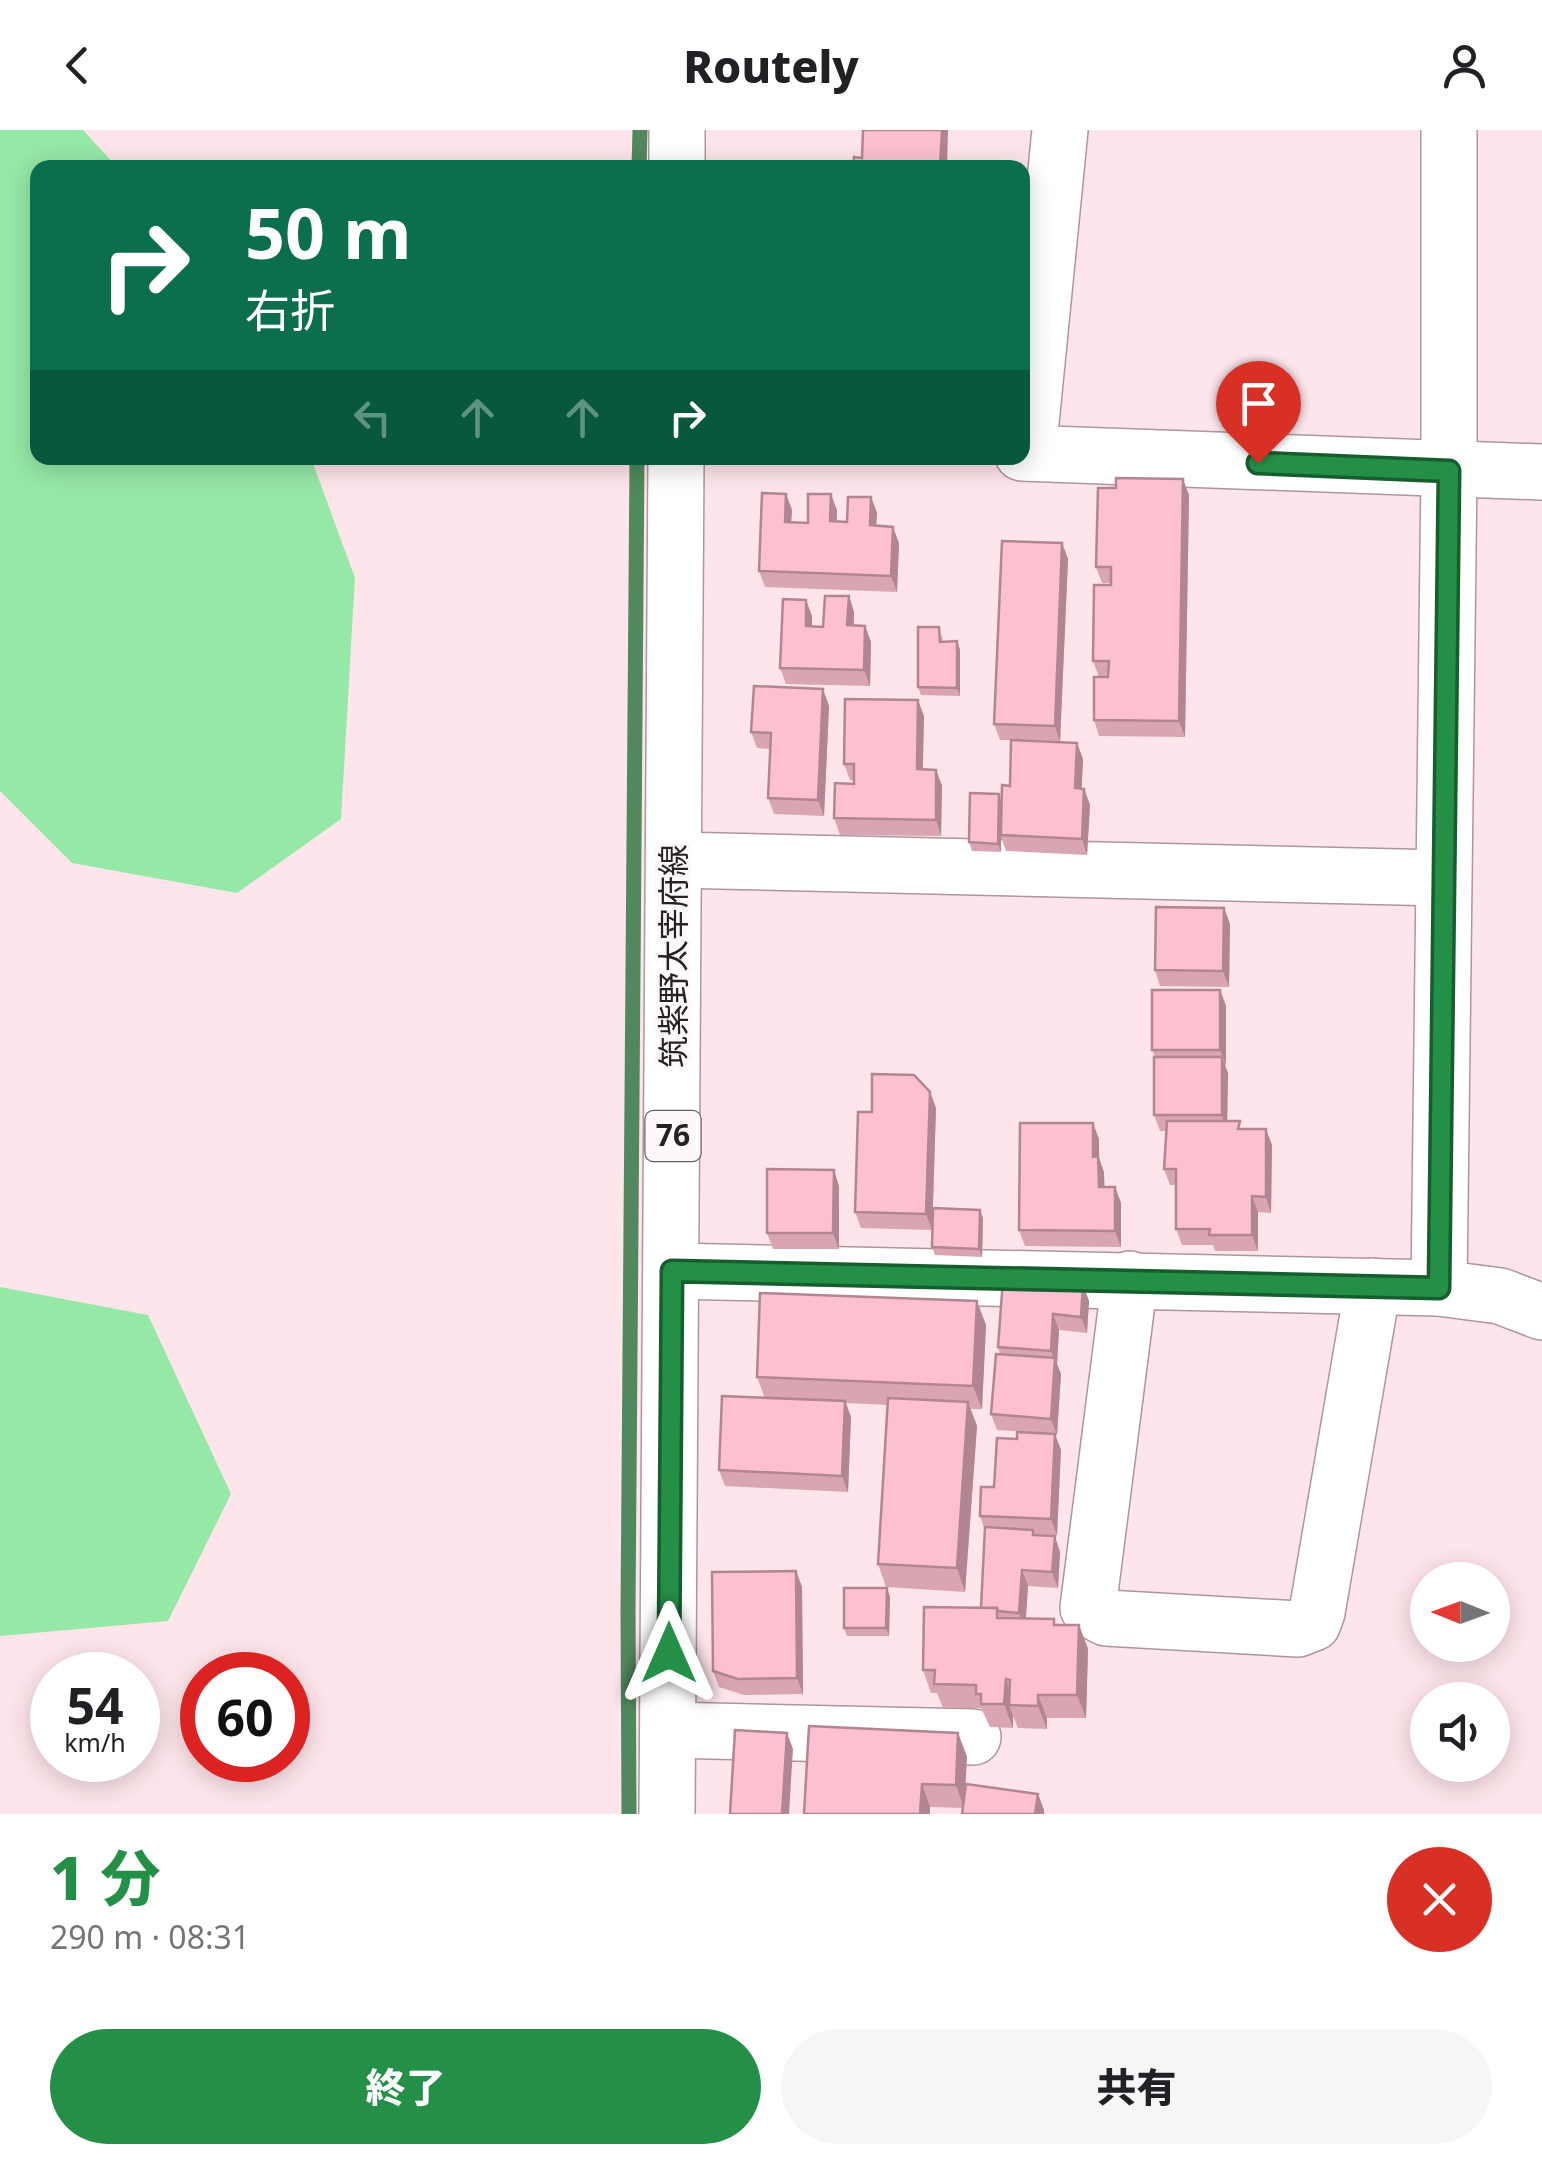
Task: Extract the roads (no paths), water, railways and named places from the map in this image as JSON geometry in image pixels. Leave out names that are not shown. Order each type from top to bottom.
[{"type":"street","points":[[677,130],[677,160]]},
{"type":"street","points":[[1030,407],[1060,130]]},
{"type":"street","points":[[1439,1288],[1449,130]]},
{"type":"street","points":[[1030,453],[1542,472]]},
{"type":"street","name":"筑紫野太宰府線","points":[[667,1814],[676,465]]},
{"type":"street","points":[[675,860],[1442,878]]},
{"type":"street","points":[[672,1271],[1439,1288],[1500,1296],[1542,1312]]},
{"type":"street","points":[[1130,1279],[1088,1608],[1106,1618],[1298,1629],[1313,1623],[1316,1612],[1373,1286]]},
{"type":"street","points":[[669,1730],[973,1737]]},
{"type":"waterway","points":[[639,160],[640,130]]},
{"type":"waterway","points":[[629,1814],[637,465]]}]
